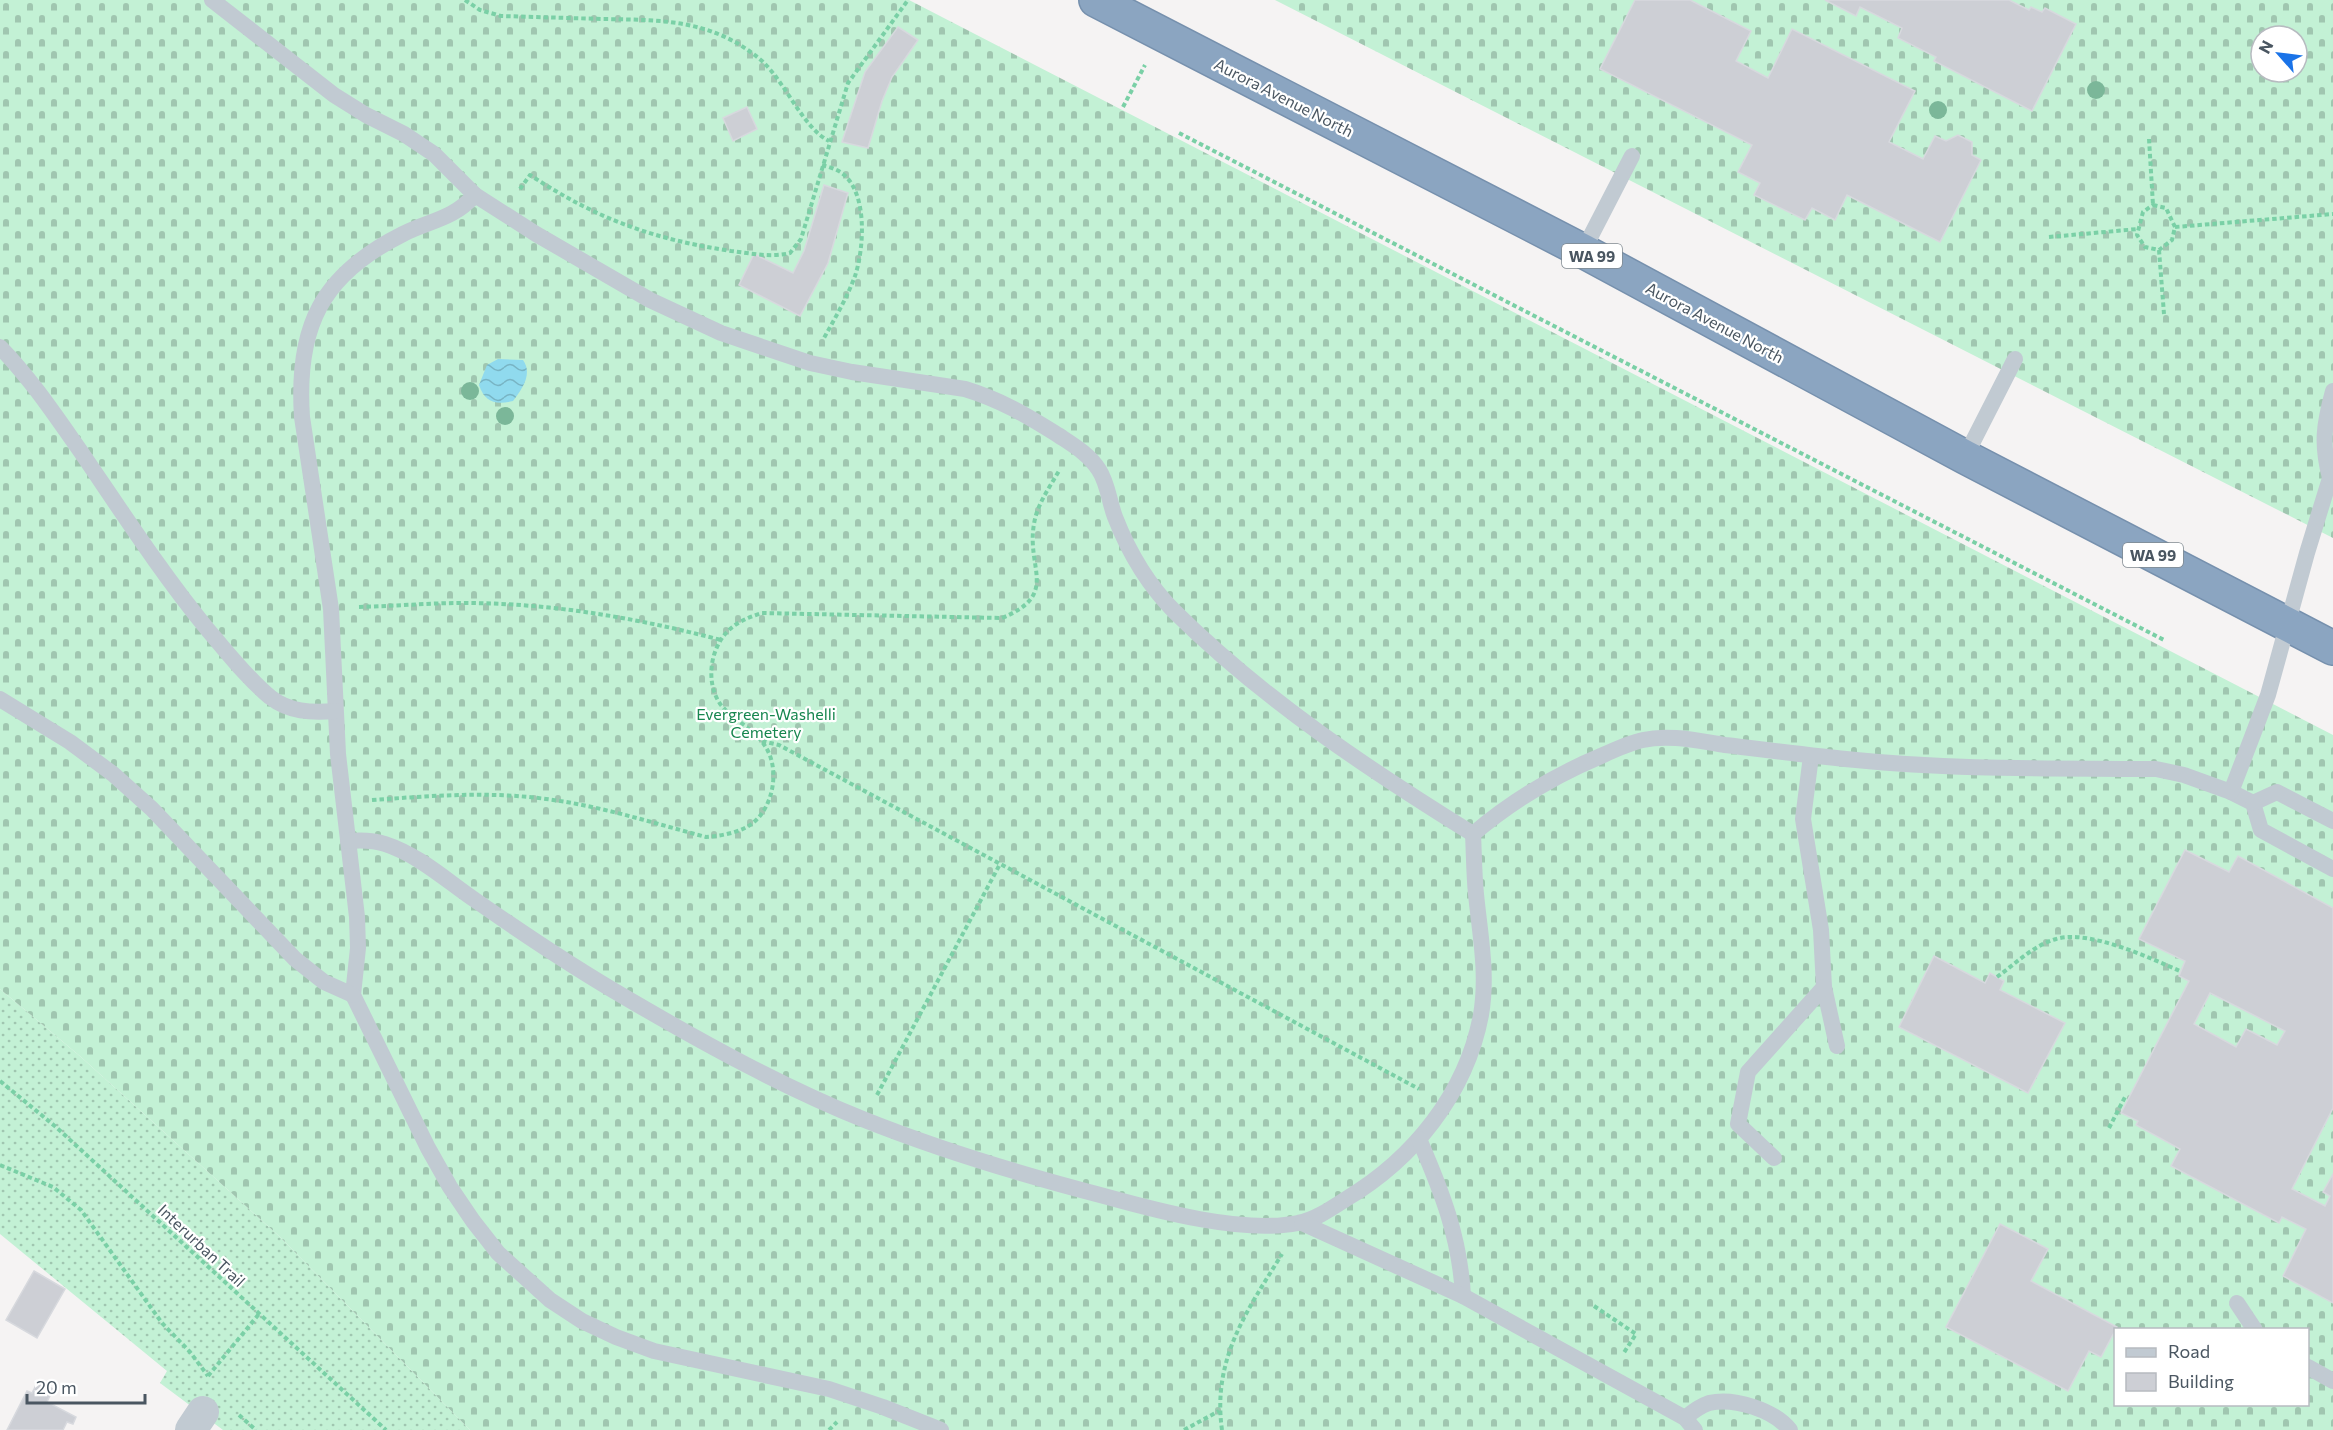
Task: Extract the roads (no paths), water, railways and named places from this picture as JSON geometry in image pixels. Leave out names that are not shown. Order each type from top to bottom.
[{"type":"highway","name":"Aurora Avenue North","points":[[1096,0],[1583,251],[1965,457],[2333,648]]},
{"type":"lane","points":[[212,0],[334,95],[366,115],[404,134],[434,154],[475,195],[502,214],[650,300],[749,344],[810,363],[852,372],[965,389],[982,394],[1014,407],[1087,454],[1099,470],[1114,516],[1131,553],[1150,584],[1174,610],[1232,664],[1313,727],[1392,783],[1473,834]]},
{"type":"lane","points":[[1583,251],[1632,156]]},
{"type":"lane","points":[[475,195],[454,214],[405,233],[352,266],[322,302],[312,321],[302,362],[300,388],[302,417],[331,609],[335,711],[357,927],[358,948],[353,995],[428,1148],[450,1187],[498,1253],[550,1300],[582,1321],[654,1351],[829,1389],[941,1430]]},
{"type":"lane","points":[[0,347],[42,396],[174,586],[222,647],[270,697],[291,708],[311,712],[335,711]]},
{"type":"lane","points":[[1965,457],[2015,359]]},
{"type":"lane","points":[[2231,792],[2268,695],[2331,476],[2323,451],[2323,437],[2333,391]]},
{"type":"lane","points":[[0,699],[70,742],[112,774],[152,809],[295,959],[324,982],[353,995]]},
{"type":"lane","points":[[1473,834],[1505,807],[1581,764],[1643,740],[1691,739],[1811,756],[1971,768],[2156,769],[2184,775],[2231,792],[2253,803],[2261,830],[2333,869]]},
{"type":"lane","points":[[1811,756],[1803,819],[1821,930],[1824,987],[1837,1046]]},
{"type":"lane","points":[[2253,803],[2277,792],[2333,821]]},
{"type":"lane","points":[[348,841],[365,840],[384,843],[406,853],[517,929],[634,1003],[725,1054],[864,1119],[971,1158],[1170,1214],[1260,1225],[1302,1223],[1330,1209],[1378,1178],[1419,1139],[1447,1104],[1459,1082],[1480,1016],[1485,976],[1476,891],[1473,834]]},
{"type":"lane","points":[[1774,1158],[1738,1124],[1748,1072],[1824,987]]},
{"type":"lane","points":[[1419,1139],[1448,1210],[1457,1241],[1463,1296]]},
{"type":"lane","points":[[1302,1223],[1463,1296],[1690,1424],[1695,1410],[1709,1403],[1724,1402],[1771,1414],[1782,1420],[1790,1430]]},
{"type":"lane","points":[[2237,1303],[2254,1328]]},
{"type":"lane","points":[[2309,1368],[2333,1381]]},
{"type":"water","points":[[498,359],[523,360],[526,365],[527,376],[513,401],[501,403],[492,401],[481,391],[479,385],[487,365]]},
{"type":"park label","name":"Evergreen-Washelli Cemetery","points":[[766,722]]}]
